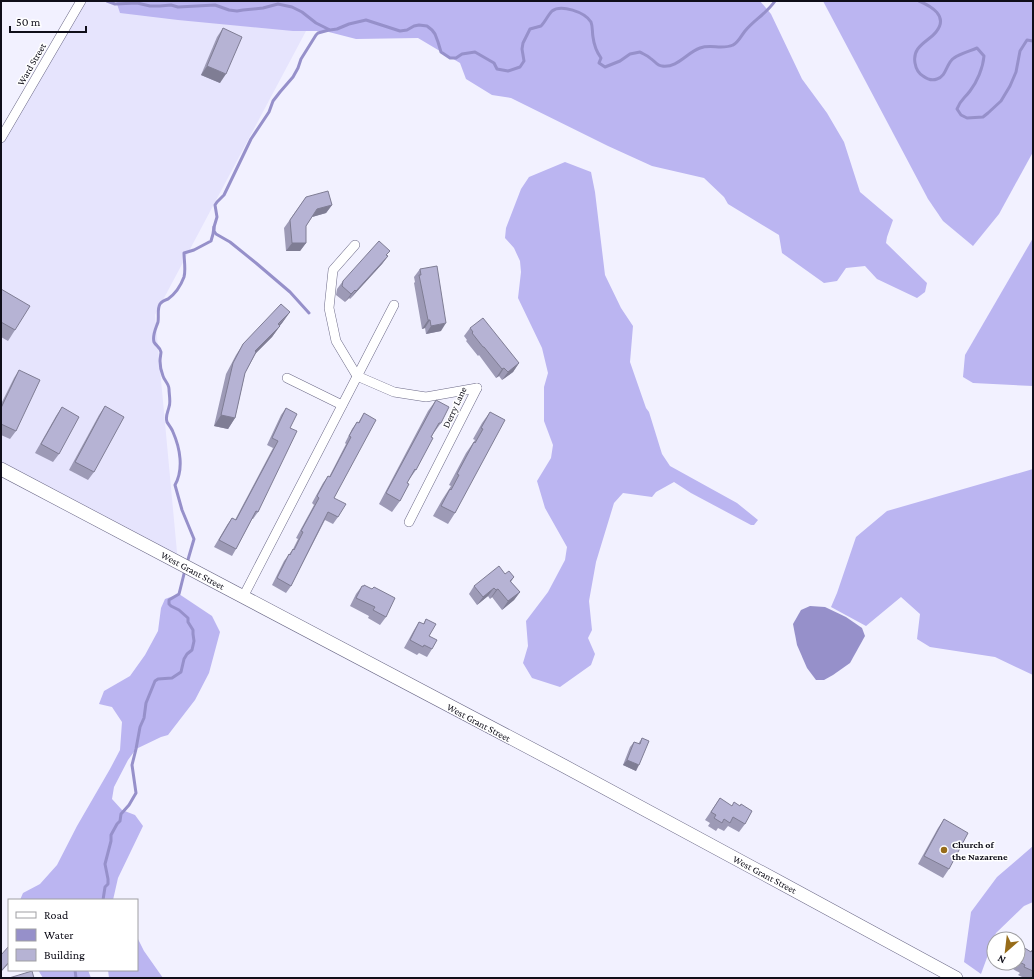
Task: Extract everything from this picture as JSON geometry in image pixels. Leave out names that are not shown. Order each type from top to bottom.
[{"type":"main road","name":"West Grant Street","points":[[1,468],[571,770],[956,978]]},
{"type":"street","name":"Ward Street","points":[[1,138],[80,1]]},
{"type":"street","points":[[355,245],[333,270],[329,308],[336,341],[357,376]]},
{"type":"street","points":[[243,597],[394,305]]},
{"type":"street","name":"Derry Lane","points":[[357,376],[394,392],[426,397],[477,388],[409,522]]},
{"type":"street","points":[[287,378],[342,405]]},
{"type":"shaded area","points":[[81,1],[322,1],[155,315],[178,563],[1,469],[1,138]]},
{"type":"shaded area","points":[[116,1],[760,1],[771,14],[802,79],[827,113],[844,142],[860,192],[893,220],[886,243],[927,283],[925,292],[917,298],[877,279],[865,266],[846,268],[837,281],[824,283],[782,253],[779,235],[728,204],[724,197],[704,178],[652,166],[511,98],[492,95],[466,79],[460,63],[418,38],[356,39],[325,31],[293,31],[120,13]]},
{"type":"shaded area","points":[[823,1],[1033,1],[1033,152],[999,214],[973,246],[943,221],[928,199]]},
{"type":"shaded area","points":[[565,162],[591,172],[595,192],[605,275],[621,308],[633,326],[630,362],[646,408],[649,412],[662,454],[670,466],[737,503],[758,520],[754,525],[751,525],[691,493],[674,482],[656,492],[652,497],[623,493],[614,503],[596,562],[589,601],[592,630],[588,638],[595,654],[591,665],[560,687],[532,678],[523,663],[528,646],[526,621],[548,592],[565,560],[567,547],[545,508],[537,481],[551,458],[553,445],[544,421],[544,387],[548,373],[542,348],[518,298],[521,272],[520,261],[514,248],[505,238],[506,228],[521,189],[529,177]]},
{"type":"shaded area","points":[[1033,238],[1033,386],[973,383],[963,377],[965,355]]},
{"type":"shaded area","points":[[1033,469],[1033,675],[995,657],[930,647],[917,639],[920,614],[901,597],[866,626],[831,607],[856,537],[887,511]]},
{"type":"shaded area","points":[[179,594],[212,616],[220,632],[209,673],[195,700],[168,735],[136,749],[128,760],[114,787],[112,799],[122,810],[135,815],[143,826],[118,878],[113,899],[20,899],[23,893],[40,884],[57,865],[120,750],[122,722],[112,707],[99,704],[104,691],[130,676],[145,655],[158,631],[161,608],[165,599]]},
{"type":"shaded area","points":[[1033,846],[1033,902],[1024,906],[998,931],[986,931],[986,960],[981,974],[964,962],[971,912],[997,877]]},
{"type":"shaded area","points":[[138,939],[144,951],[163,978],[109,978],[108,971],[138,971]]},
{"type":"shaded area","points":[[39,971],[88,971],[91,978],[43,978]]},
{"type":"water","points":[[810,606],[825,607],[846,617],[862,628],[865,636],[850,663],[824,680],[816,680],[807,668],[797,645],[793,624],[801,610]]},
{"type":"building","points":[[223,28],[242,37],[226,74],[207,66]]},
{"type":"building","points":[[328,191],[332,205],[317,209],[306,226],[306,243],[292,243],[290,220],[306,197]]},
{"type":"building","points":[[379,241],[390,251],[386,255],[388,256],[356,291],[355,290],[351,294],[342,286],[343,281]]},
{"type":"building","points":[[437,266],[446,323],[431,326],[430,320],[428,320],[419,275],[421,275],[420,269]]},
{"type":"building","points":[[1,289],[30,306],[15,330],[1,322]]},
{"type":"building","points":[[281,304],[290,312],[278,324],[280,326],[255,351],[256,352],[245,373],[235,418],[221,415],[233,363],[243,344]]},
{"type":"building","points":[[483,318],[519,363],[508,372],[504,368],[502,369],[472,333],[473,332],[470,328]]},
{"type":"building","points":[[19,370],[40,380],[16,431],[1,424],[1,408]]},
{"type":"building","points":[[436,400],[449,407],[441,423],[439,423],[431,437],[433,438],[416,470],[415,469],[407,483],[409,484],[400,501],[386,493]]},
{"type":"building","points":[[105,406],[124,417],[94,472],[75,462]]},
{"type":"building","points":[[62,407],[79,417],[59,454],[41,444]]},
{"type":"building","points":[[286,408],[297,414],[290,428],[297,431],[258,512],[256,511],[236,549],[219,540],[232,518],[236,520],[278,441],[272,438]]},
{"type":"building","points":[[490,412],[505,420],[455,513],[441,506],[459,475],[457,474],[474,442],[475,443],[483,429],[481,428]]},
{"type":"building","points":[[364,413],[376,420],[334,498],[346,504],[338,517],[328,512],[291,586],[277,578],[289,554],[290,555],[293,549],[294,550],[303,532],[301,531],[319,498],[317,496],[328,476],[330,477],[351,437],[349,436],[357,422],[359,423]]},
{"type":"building","points":[[499,566],[505,574],[509,571],[514,577],[510,581],[520,592],[508,601],[498,589],[496,590],[494,588],[483,597],[474,586]]},
{"type":"building","points":[[364,585],[372,589],[374,587],[395,598],[386,617],[373,610],[375,607],[356,598]]},
{"type":"building","points":[[426,619],[436,624],[429,636],[437,640],[432,649],[424,645],[423,647],[410,640],[419,622],[424,624]]},
{"type":"building","points":[[642,738],[649,741],[639,765],[627,760],[634,742],[640,744]]},
{"type":"building","points":[[720,798],[732,806],[734,802],[740,806],[741,804],[752,811],[745,824],[733,817],[730,823],[724,819],[722,823],[714,818],[716,815],[711,812]]},
{"type":"building","points":[[944,819],[968,833],[949,869],[924,856]]},
{"type":"building","points":[[8,947],[8,963],[1,971],[1,955]]},
{"type":"building","points":[[1026,949],[1031,952],[1033,949],[1033,971],[1026,968]]},
{"type":"building","points":[[32,971],[34,978],[9,978]]},
{"type":"waterway","points":[[107,1],[115,4],[137,3],[150,6],[171,5],[178,7],[215,5],[237,11],[263,8],[278,4],[292,7],[302,12],[316,23],[330,30],[366,20],[400,31],[419,25],[427,26],[435,34],[441,52],[450,58],[456,58],[462,54],[475,52],[494,63],[497,69],[508,71],[520,67],[524,61],[522,49],[523,43],[530,29],[541,26],[552,11],[556,9],[561,8],[573,10],[588,18],[592,24],[595,45],[601,58],[599,63],[605,67],[620,61],[630,54],[640,52],[648,56],[659,65],[668,66],[677,63],[690,53],[700,48],[725,47],[735,44],[745,31],[775,1]]},
{"type":"waterway","points":[[919,1],[937,12],[941,21],[933,36],[921,45],[916,52],[915,65],[921,75],[931,80],[935,80],[943,75],[951,60],[977,48],[984,56],[981,70],[973,87],[959,104],[957,109],[961,115],[967,118],[983,117],[1001,101],[1016,72],[1020,51],[1027,40],[1033,41]]},
{"type":"waterway","points":[[309,313],[290,292],[256,263],[230,242],[216,234],[214,231],[217,217],[215,205],[224,195],[251,139],[269,112],[273,101],[293,77],[301,59],[316,35],[329,30]]},
{"type":"waterway","points":[[187,563],[194,539],[182,510],[175,485],[178,479],[180,458],[178,445],[166,420],[170,403],[169,387],[161,370],[161,352],[154,342],[154,332],[158,322],[158,310],[160,304],[173,295],[184,277],[184,253],[194,250],[211,241],[214,227]]},
{"type":"waterway","points":[[103,899],[105,887],[108,884],[105,864],[111,841],[111,835],[120,821],[121,814],[129,805],[136,793],[132,765],[140,727],[144,718],[146,703],[155,681],[158,679],[172,678],[181,672],[184,659],[192,650],[194,641],[193,630],[188,622],[188,618],[169,604],[169,600],[179,594],[185,570]]},
{"type":"waterway","points":[[75,971],[76,978]]},
{"type":"place","name":"Church of the Nazarene","points":[[944,850]]}]
